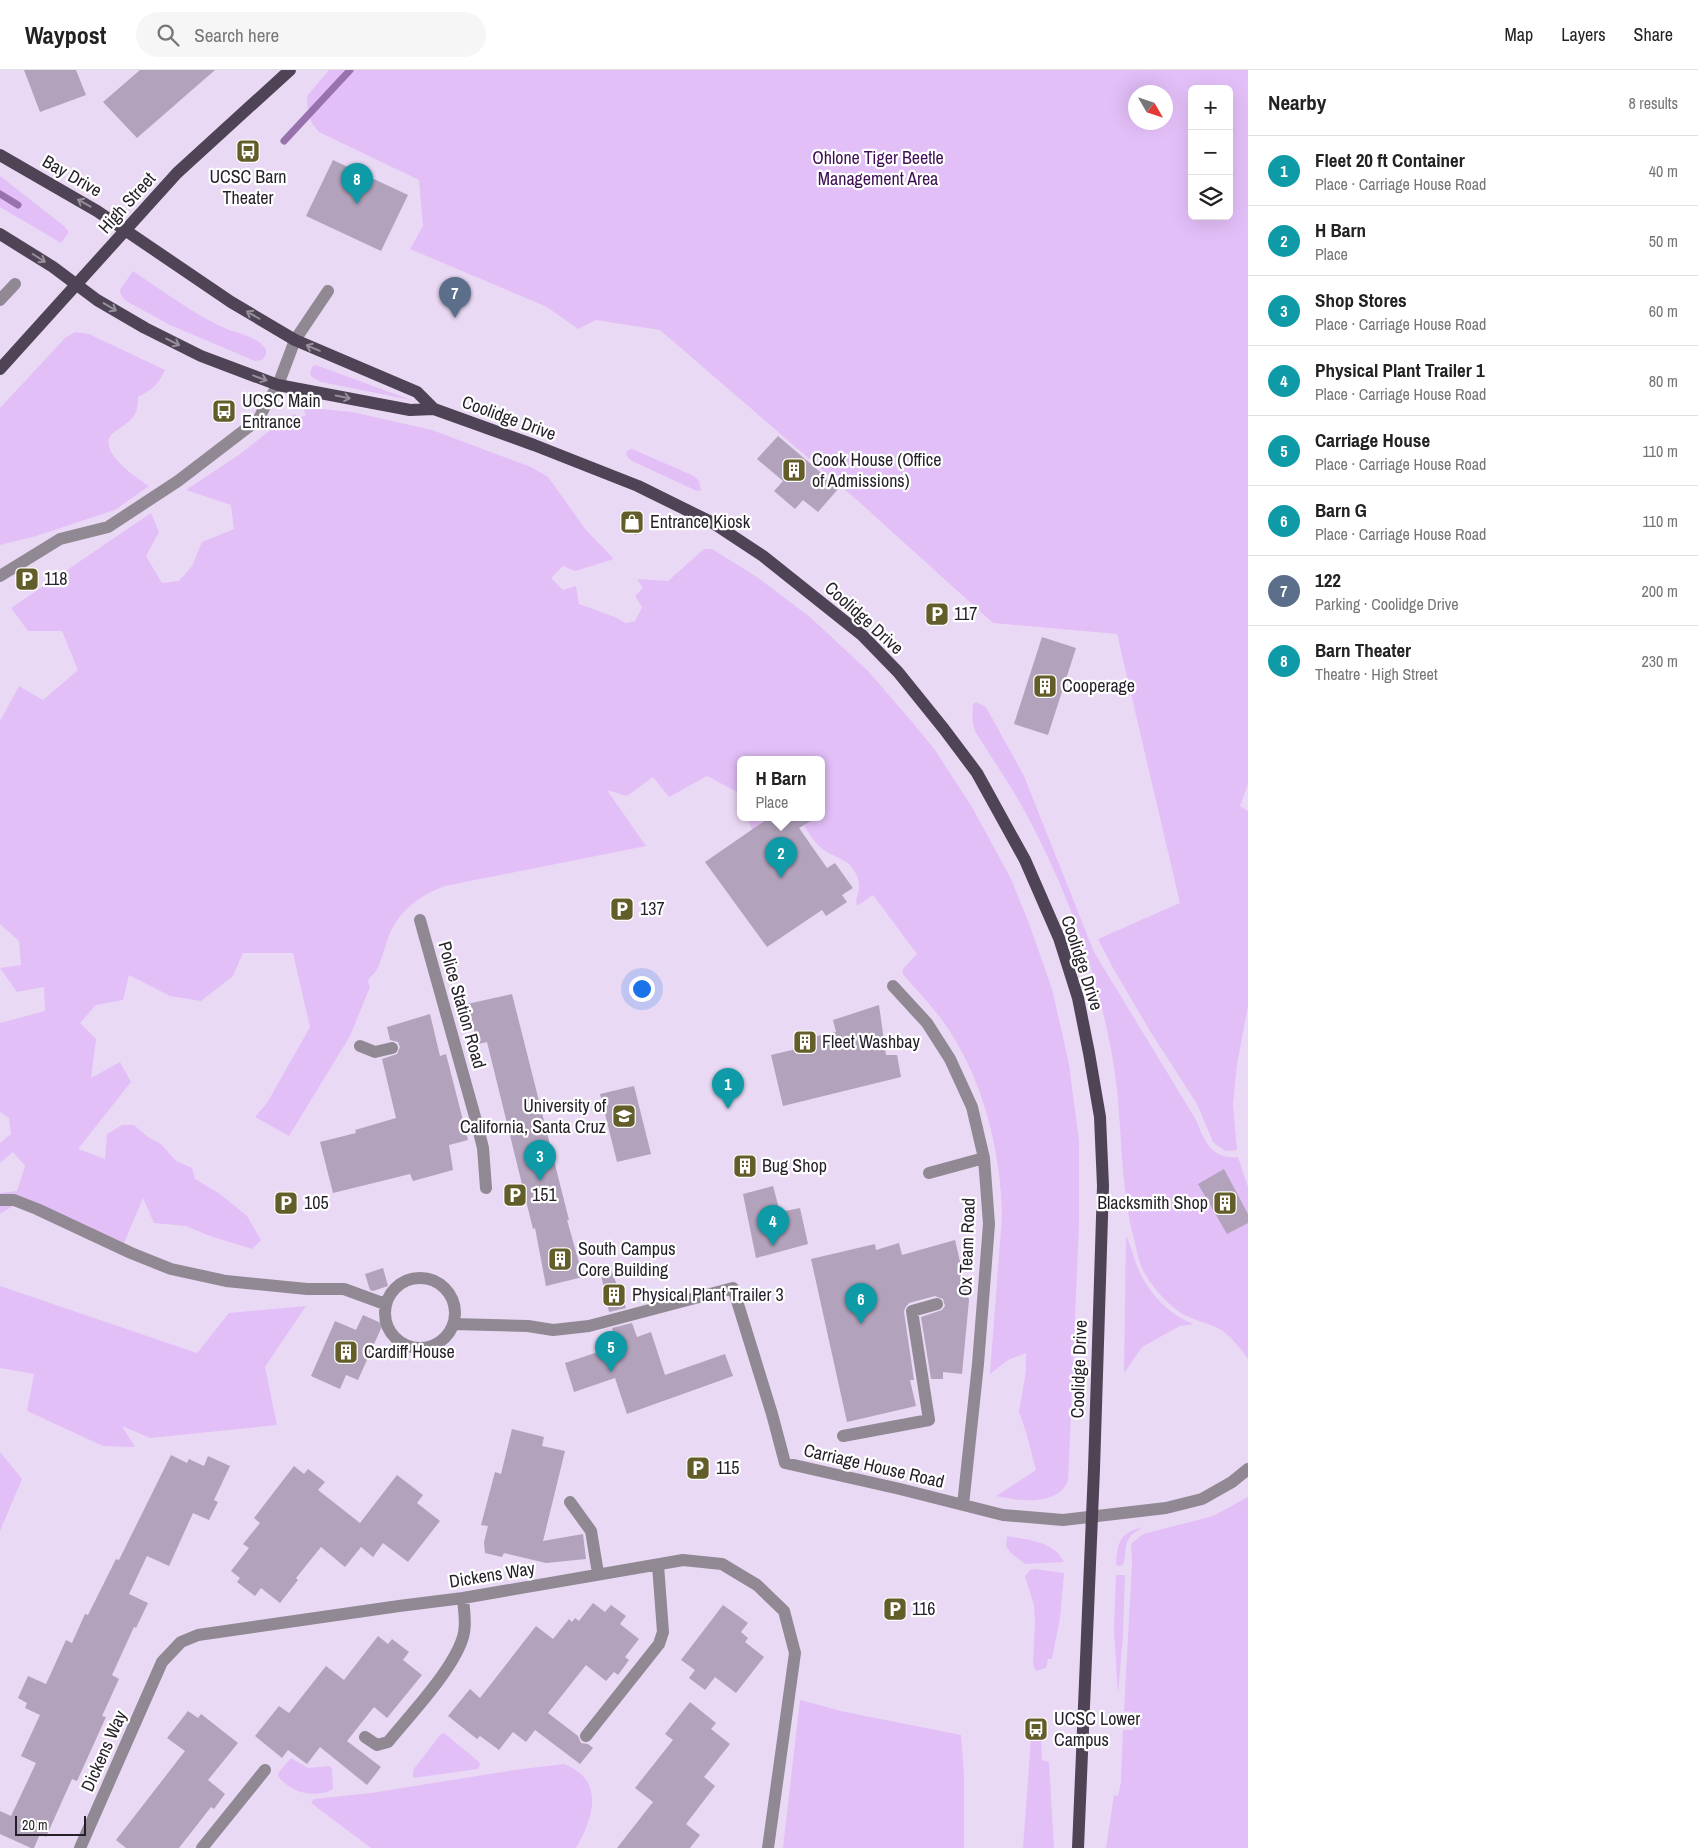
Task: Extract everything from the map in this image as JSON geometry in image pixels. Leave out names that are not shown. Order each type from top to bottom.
[{"type":"main road","name":"High Street","points":[[0,369],[177,173],[290,70]]},
{"type":"main road","name":"Bay Drive","points":[[0,155],[98,210],[126,229]]},
{"type":"main road","name":"Coolidge Drive","points":[[126,229],[231,302],[295,340],[417,392],[434,409]]},
{"type":"main road","points":[[0,234],[54,267],[76,285]]},
{"type":"main road","name":"Coolidge Drive","points":[[76,285],[97,300],[145,328],[201,356],[278,385],[410,410],[434,409],[534,445],[638,486],[713,523],[762,556],[862,635],[898,672],[944,728],[977,773],[1025,860],[1059,938],[1078,998],[1090,1053],[1100,1117],[1103,1186],[1078,1848]]},
{"type":"street","points":[[0,300],[15,284]]},
{"type":"street","points":[[0,576],[60,539],[108,527],[178,481],[259,419],[278,385],[295,340],[328,291]]},
{"type":"street","name":"Police Station Road","points":[[420,920],[483,1148],[486,1188]]},
{"type":"street","name":"Ox Team Road","points":[[893,986],[927,1023],[950,1059],[972,1107],[984,1158],[989,1224],[978,1364],[963,1505]]},
{"type":"street","points":[[360,1046],[375,1052],[392,1048]]},
{"type":"street","points":[[928,1173],[984,1158]]},
{"type":"street","points":[[0,1200],[14,1200],[37,1209],[131,1253],[170,1268],[226,1281],[307,1289],[344,1289],[385,1304]]},
{"type":"street","points":[[414,1279],[426,1279],[437,1283],[447,1290],[453,1301],[455,1312],[453,1324],[448,1334],[440,1342],[424,1348],[408,1347],[398,1341],[390,1332],[386,1322],[385,1304],[394,1290],[403,1282],[414,1279]]},
{"type":"street","name":"Carriage House Road","points":[[453,1324],[528,1326],[553,1330],[589,1326],[734,1288],[785,1463],[1003,1516],[1063,1520],[1166,1508],[1202,1499],[1232,1482],[1248,1469]]},
{"type":"street","points":[[843,1436],[929,1420],[912,1311],[937,1304]]},
{"type":"street","points":[[570,1502],[591,1531],[598,1573]]},
{"type":"street","name":"Dickens Way","points":[[80,1848],[162,1662],[181,1642],[198,1635],[463,1598],[598,1573],[683,1560],[722,1564],[757,1585],[784,1611],[795,1653],[768,1848]]},
{"type":"street","points":[[586,1736],[659,1644],[663,1632],[658,1564]]},
{"type":"street","points":[[365,1737],[377,1745],[388,1742],[451,1664],[463,1639],[465,1621],[463,1598]]},
{"type":"street","points":[[202,1848],[265,1770]]},
{"type":"green space","name":"Ohlone Tiger Beetle Management Area","points":[[329,70],[1248,70],[1248,784],[1240,806],[1248,811],[1248,1006],[1237,1064],[1233,1104],[1237,1150],[1225,1151],[1213,1142],[1197,1104],[1150,1031],[1098,939],[1180,903],[1117,634],[993,623],[858,501],[660,330],[596,320],[578,329],[547,307],[410,249],[423,226],[419,180],[319,132],[315,128],[308,111],[307,96]]},
{"type":"green space","points":[[0,176],[64,226],[69,232],[61,243],[0,207]]},
{"type":"green space","points":[[133,271],[204,318],[229,330],[255,339],[266,350],[266,355],[262,360],[255,361],[170,325],[126,301],[121,295],[120,290]]},
{"type":"green space","points":[[75,332],[89,334],[165,370],[160,379],[148,392],[138,397],[134,416],[111,435],[108,442],[114,457],[149,486],[115,510],[36,536],[0,545],[0,408],[65,338]]},
{"type":"green space","points":[[316,365],[411,400],[321,382],[310,374],[312,367]]},
{"type":"green space","points":[[311,408],[352,412],[432,430],[531,467],[548,477],[586,530],[614,559],[575,571],[563,566],[551,578],[563,590],[576,586],[579,604],[626,623],[635,621],[642,607],[635,596],[643,588],[637,579],[668,581],[704,549],[712,549],[757,577],[810,617],[868,671],[935,750],[972,807],[1011,879],[1052,989],[1069,1064],[1079,1141],[1079,1225],[1068,1481],[1061,1491],[1038,1500],[1020,1500],[996,1496],[1036,1470],[1019,1412],[1026,1371],[1026,1353],[1008,1360],[990,1374],[1002,1216],[1001,1192],[994,1143],[981,1096],[961,1051],[938,1015],[903,974],[903,969],[917,954],[873,895],[857,906],[859,881],[854,870],[845,861],[821,848],[804,826],[806,824],[803,821],[825,821],[825,756],[737,756],[737,792],[707,776],[669,797],[653,777],[627,796],[607,790],[646,846],[445,886],[420,898],[400,917],[390,933],[377,969],[368,981],[370,987],[350,1036],[289,1136],[255,1117],[267,1103],[310,1027],[293,953],[243,953],[233,976],[201,1001],[170,996],[129,975],[123,1000],[96,1005],[80,1023],[96,1039],[91,1078],[120,1062],[131,1082],[78,1149],[105,1159],[107,1134],[122,1125],[134,1125],[148,1137],[161,1144],[176,1161],[192,1168],[195,1179],[220,1194],[247,1216],[261,1240],[252,1249],[210,1236],[186,1226],[154,1223],[143,1198],[124,1243],[54,1213],[26,1198],[0,1214],[0,1193],[17,1191],[25,1166],[13,1152],[0,1163],[0,1143],[11,1134],[9,1118],[0,1112],[0,1023],[45,1011],[44,987],[17,992],[0,968],[21,965],[19,941],[0,924],[0,721],[19,686],[43,700],[78,670],[62,631],[28,631],[11,608],[151,513],[159,532],[146,556],[162,583],[179,581],[192,566],[202,542],[234,529],[231,505],[186,490],[240,454],[287,417],[295,414],[298,418],[306,415],[304,410]]},
{"type":"green space","points":[[632,449],[694,476],[699,481],[701,490],[697,491],[632,461],[626,453]]},
{"type":"green space","points":[[976,702],[986,707],[1024,776],[1094,952],[1196,1120],[1210,1148],[1221,1155],[1238,1157],[1248,1187],[1248,1359],[1237,1344],[1223,1331],[1186,1316],[1170,1304],[1154,1287],[1139,1261],[1129,1218],[1123,1175],[1114,1067],[1099,998],[1078,930],[1051,864],[1014,792],[975,731],[972,711],[973,704]]},
{"type":"green space","points":[[749,821],[764,821],[752,830]]},
{"type":"green space","points":[[1126,1236],[1141,1276],[1159,1301],[1175,1314],[1193,1324],[1180,1326],[1142,1347],[1124,1373]]},
{"type":"green space","points":[[0,1286],[197,1353],[229,1313],[306,1306],[265,1367],[277,1425],[150,1438],[122,1426],[135,1447],[103,1446],[27,1411],[34,1374],[0,1368]]},
{"type":"green space","points":[[0,1452],[22,1479],[0,1531]]},
{"type":"green space","points":[[1248,1497],[1248,1848],[1106,1848],[1114,1795],[1118,1796],[1121,1782],[1123,1730],[1133,1730],[1135,1712],[1124,1711],[1132,1564],[1131,1544],[1143,1534],[1213,1516]]},
{"type":"green space","points":[[1143,1527],[1128,1540],[1123,1565],[1117,1566],[1118,1549],[1122,1539],[1129,1532]]},
{"type":"green space","points":[[1007,1536],[1031,1540],[1047,1546],[1060,1555],[1064,1562],[1025,1564],[1011,1553],[1006,1546]]},
{"type":"green space","points":[[1030,1570],[1064,1573],[1060,1618],[1052,1659],[1048,1659],[1046,1668],[1036,1671],[1033,1665],[1034,1605],[1025,1576]]},
{"type":"green space","points":[[1116,1575],[1125,1575],[1123,1635],[1118,1694],[1114,1630]]},
{"type":"green space","points":[[800,1700],[845,1712],[961,1735],[964,1775],[964,1848],[783,1848]]},
{"type":"green space","points":[[444,1733],[478,1761],[480,1764],[478,1769],[413,1778],[413,1770],[441,1734]]},
{"type":"green space","points":[[1031,1737],[1041,1739],[1042,1760],[1049,1762],[1054,1848],[1023,1848]]},
{"type":"green space","points":[[291,1758],[308,1768],[330,1766],[332,1769],[333,1789],[318,1794],[311,1794],[289,1787],[278,1776],[279,1772]]},
{"type":"green space","points":[[564,1764],[577,1771],[586,1780],[591,1789],[591,1812],[576,1848],[371,1848],[311,1803],[314,1799],[371,1793]]},
{"type":"building","points":[[24,70],[76,70],[86,95],[40,112]]},
{"type":"building","points":[[140,70],[215,70],[137,138],[103,102]]},
{"type":"building","points":[[333,160],[408,195],[381,251],[306,216]]},
{"type":"building","name":"Cook House (Office of Admissions)","points":[[778,436],[839,488],[818,512],[803,500],[795,509],[774,491],[783,481],[757,459]]},
{"type":"building","name":"Entrance Kiosk","points":[[628,510],[644,518],[636,535],[620,527]]},
{"type":"building","name":"Cooperage","points":[[1042,637],[1076,648],[1048,735],[1014,724]]},
{"type":"building","points":[[764,821],[811,821],[799,828],[827,868],[835,863],[853,888],[842,895],[847,902],[826,916],[822,910],[767,947],[705,862]]},
{"type":"building","points":[[512,994],[569,1220],[567,1220],[583,1277],[546,1286],[535,1228],[533,1229],[487,1042],[478,1044],[467,1004]]},
{"type":"building","points":[[879,1005],[886,1055],[897,1055],[901,1077],[783,1106],[771,1055],[800,1048],[798,1040],[836,1032],[833,1020]]},
{"type":"building","points":[[430,1014],[440,1056],[446,1054],[468,1140],[449,1145],[453,1170],[413,1181],[410,1174],[333,1193],[320,1142],[356,1133],[355,1130],[396,1118],[382,1059],[397,1054],[400,1047],[398,1042],[390,1040],[387,1027]]},
{"type":"building","points":[[634,1086],[651,1154],[617,1162],[600,1094]]},
{"type":"building","name":"Blacksmith Shop","points":[[1224,1169],[1248,1214],[1248,1223],[1227,1234],[1198,1184]]},
{"type":"building","points":[[773,1186],[780,1212],[800,1208],[808,1244],[756,1258],[743,1194]]},
{"type":"building","points":[[955,1240],[969,1300],[962,1374],[943,1372],[943,1379],[931,1379],[921,1317],[942,1310],[945,1306],[943,1299],[935,1296],[909,1303],[904,1312],[914,1380],[910,1380],[916,1406],[847,1422],[811,1259],[875,1244],[876,1250],[899,1243],[902,1255]]},
{"type":"building","points":[[610,1267],[626,1308],[609,1312],[600,1270]]},
{"type":"building","points":[[383,1268],[388,1286],[373,1291],[370,1290],[365,1274]]},
{"type":"building","name":"Cardiff House","points":[[363,1315],[383,1324],[358,1380],[346,1375],[340,1389],[311,1376],[335,1321],[356,1330]]},
{"type":"building","points":[[632,1323],[637,1337],[651,1332],[665,1375],[725,1354],[733,1376],[627,1414],[615,1378],[574,1392],[565,1363],[613,1347],[612,1341],[615,1340],[612,1328]]},
{"type":"building","points":[[512,1429],[544,1437],[542,1446],[565,1451],[543,1541],[583,1534],[586,1559],[546,1563],[504,1553],[502,1557],[485,1553],[484,1542],[488,1526],[481,1525],[495,1472],[501,1474]]},
{"type":"building","points":[[171,1455],[187,1463],[189,1459],[204,1466],[208,1456],[230,1466],[214,1500],[218,1502],[209,1520],[193,1513],[169,1566],[147,1556],[129,1594],[148,1603],[136,1628],[134,1627],[112,1675],[119,1679],[102,1716],[106,1717],[77,1781],[72,1779],[46,1837],[40,1834],[34,1848],[31,1848],[0,1834],[0,1811],[11,1816],[36,1763],[21,1756],[40,1715],[25,1708],[27,1703],[18,1698],[28,1676],[46,1684],[66,1640],[72,1643],[85,1614],[88,1615],[116,1559],[119,1560]]},
{"type":"building","points":[[294,1466],[304,1474],[308,1469],[325,1482],[318,1490],[360,1523],[397,1475],[423,1495],[417,1503],[440,1521],[408,1562],[383,1543],[373,1557],[361,1547],[345,1567],[321,1547],[296,1578],[298,1580],[280,1603],[261,1588],[255,1596],[237,1582],[240,1578],[231,1571],[249,1548],[243,1544],[260,1523],[254,1518]]},
{"type":"building","points":[[593,1603],[605,1612],[611,1605],[626,1616],[620,1624],[639,1639],[625,1657],[629,1660],[618,1675],[614,1672],[606,1681],[586,1665],[548,1713],[578,1736],[581,1743],[588,1744],[593,1748],[580,1764],[535,1730],[526,1742],[513,1732],[499,1750],[480,1736],[477,1739],[448,1716],[470,1689],[480,1698],[536,1626],[553,1639],[569,1619],[572,1622],[575,1618],[579,1621]]},
{"type":"building","points":[[723,1605],[748,1623],[741,1632],[748,1638],[745,1642],[764,1657],[736,1693],[715,1677],[705,1690],[689,1678],[695,1670],[681,1660]]},
{"type":"building","points":[[378,1636],[388,1644],[392,1639],[409,1652],[403,1660],[422,1675],[387,1718],[374,1707],[347,1741],[381,1767],[367,1785],[320,1747],[307,1764],[288,1750],[282,1758],[255,1736],[279,1706],[289,1713],[326,1666],[344,1680]]},
{"type":"building","points":[[690,1702],[716,1723],[711,1729],[730,1744],[704,1777],[715,1786],[686,1824],[700,1835],[690,1848],[617,1848],[653,1802],[635,1788],[673,1740],[665,1734]]},
{"type":"building","points":[[188,1711],[198,1718],[201,1714],[238,1743],[208,1780],[225,1794],[214,1809],[211,1807],[179,1848],[126,1848],[116,1840],[185,1751],[167,1738]]},
{"type":"waterway","points":[[284,141],[350,70]]},
{"type":"waterway","points":[[0,194],[18,205]]},
{"type":"place","name":"UCSC Barn Theater","points":[[248,151]]},
{"type":"place","name":"Barn Theater","points":[[357,204]]},
{"type":"place","name":"122","points":[[455,318]]},
{"type":"place","name":"UCSC Main Entrance","points":[[224,411]]},
{"type":"place","name":"Cook House (Office of Admissions)","points":[[794,470]]},
{"type":"place","name":"Entrance Kiosk","points":[[632,522]]},
{"type":"place","name":"118","points":[[27,579]]},
{"type":"place","name":"117","points":[[937,614]]},
{"type":"place","name":"Cooperage","points":[[1045,686]]},
{"type":"place","name":"H Barn","points":[[781,878]]},
{"type":"place","name":"137","points":[[622,909]]},
{"type":"place","name":"Fleet Washbay","points":[[805,1042]]},
{"type":"place","name":"Fleet 20 ft Container","points":[[728,1109]]},
{"type":"place","name":"University of California, Santa Cruz","points":[[624,1116]]},
{"type":"place","name":"Bug Shop","points":[[745,1166]]},
{"type":"place","name":"Shop Stores","points":[[540,1181]]},
{"type":"place","name":"151","points":[[515,1195]]},
{"type":"place","name":"105","points":[[286,1203]]},
{"type":"place","name":"Blacksmith Shop","points":[[1225,1203]]},
{"type":"place","name":"Physical Plant Trailer 1","points":[[773,1246]]},
{"type":"place","name":"South Campus Core Building","points":[[560,1259]]},
{"type":"place","name":"Physical Plant Trailer 3","points":[[614,1295]]},
{"type":"place","name":"Barn G","points":[[861,1324]]},
{"type":"place","name":"Cardiff House","points":[[346,1352]]},
{"type":"place","name":"Carriage House","points":[[611,1372]]},
{"type":"place","name":"115","points":[[698,1468]]},
{"type":"place","name":"116","points":[[895,1609]]},
{"type":"place","name":"UCSC Lower Campus","points":[[1036,1729]]}]
